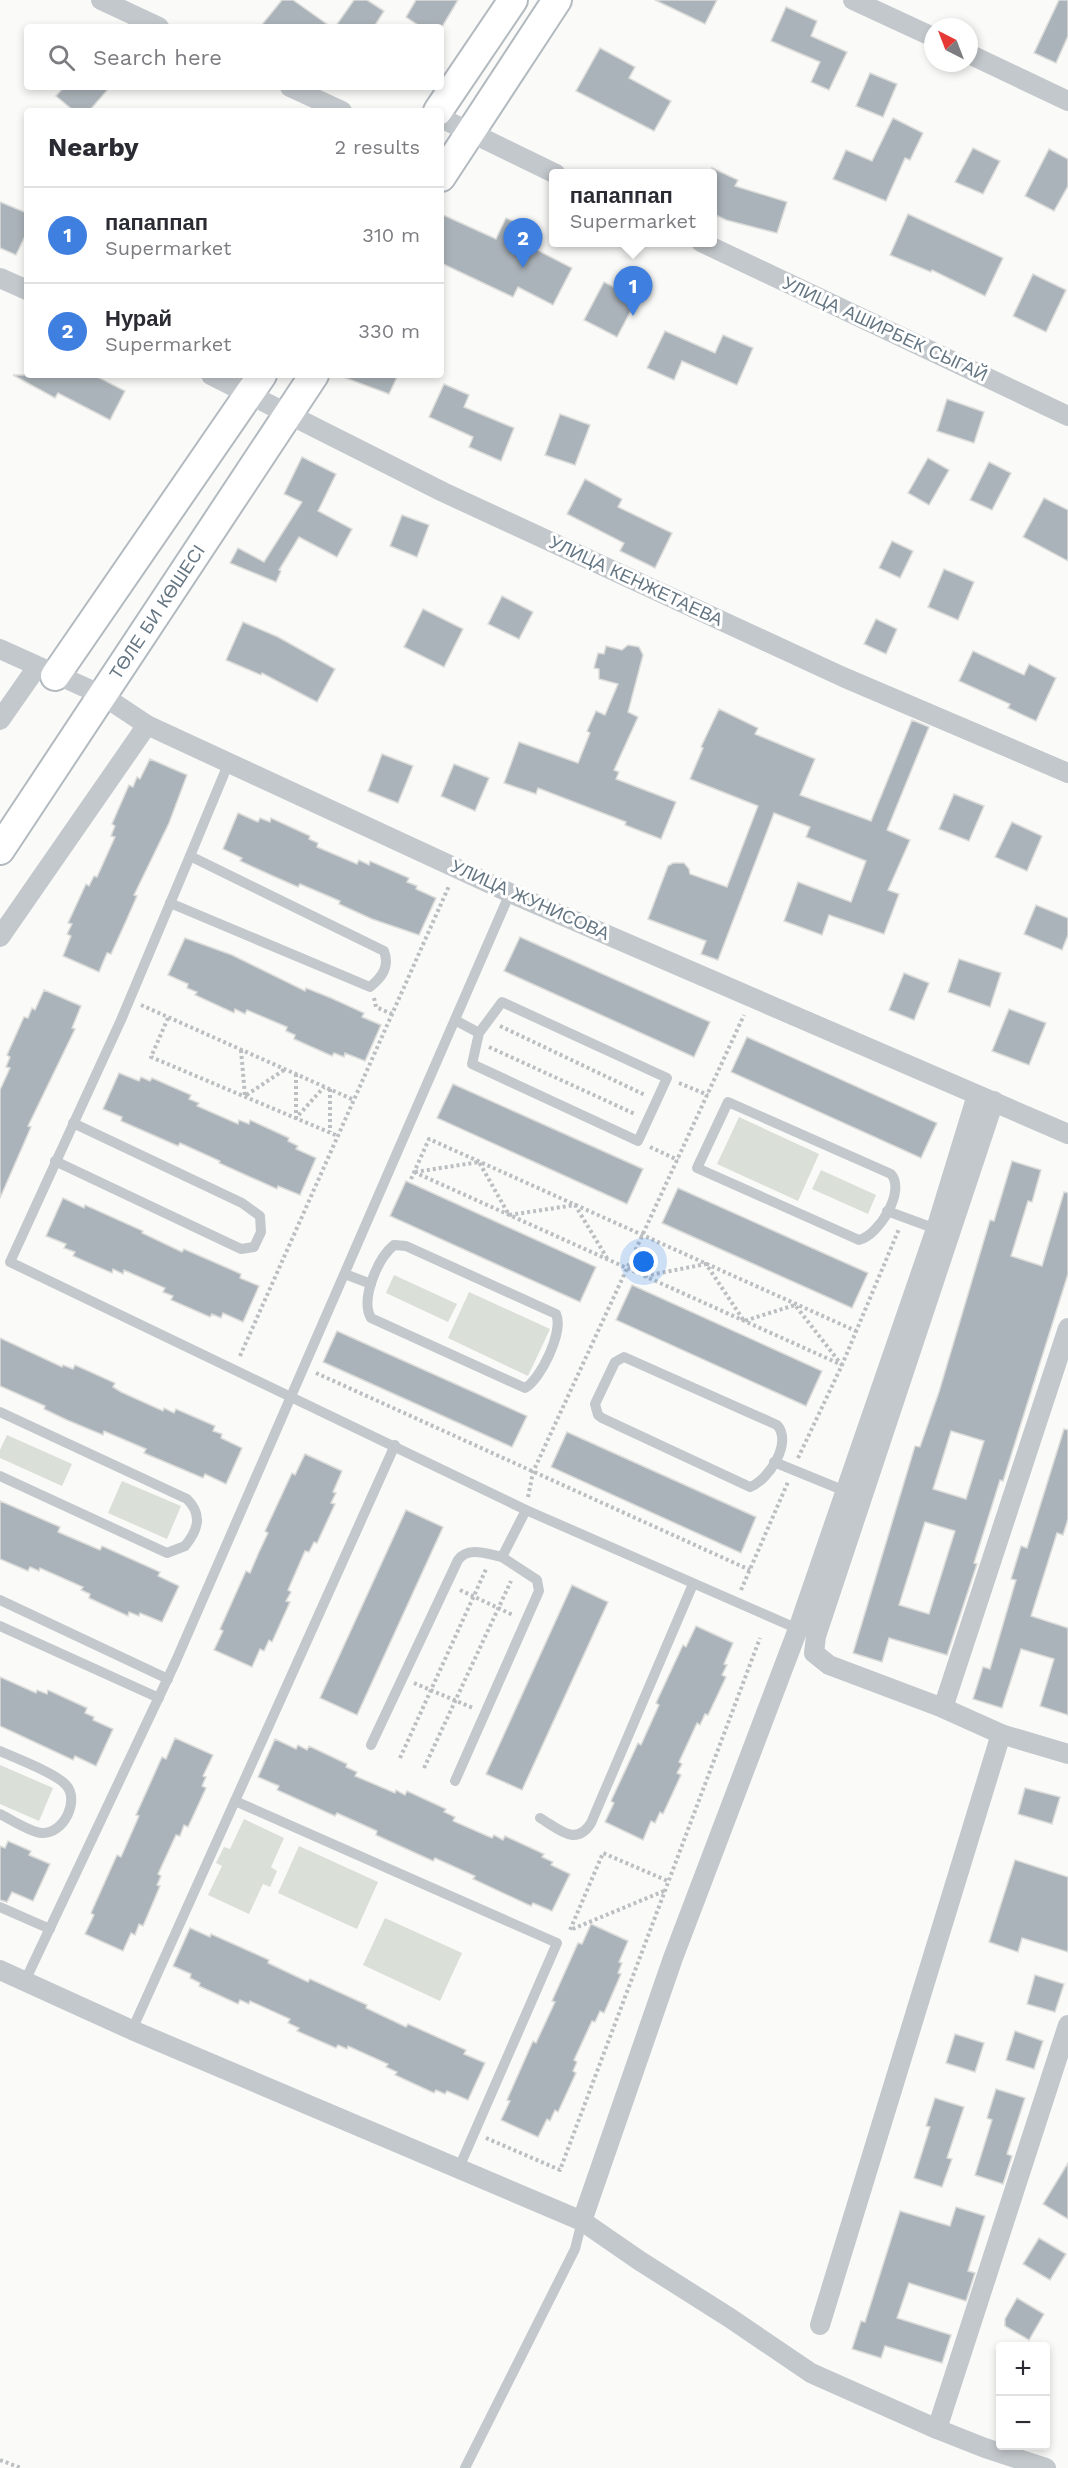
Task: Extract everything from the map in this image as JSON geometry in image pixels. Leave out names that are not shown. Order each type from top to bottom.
[{"type":"main road","points":[[440,108],[513,0]]},
{"type":"main road","points":[[444,172],[557,0]]},
{"type":"main road","name":"ТӨЛЕ БИ КӨШЕСІ","points":[[0,850],[312,378]]},
{"type":"main road","points":[[46,671],[256,384]]},
{"type":"street","points":[[101,0],[153,24]]},
{"type":"street","points":[[853,0],[924,34]]},
{"type":"street","points":[[978,58],[1068,101]]},
{"type":"street","points":[[296,90],[336,108]]},
{"type":"street","points":[[444,120],[549,171]]},
{"type":"street","name":"УЛИЦА АШИРБЕК СЫГАЙ","points":[[710,247],[1068,416]]},
{"type":"street","points":[[0,278],[24,289]]},
{"type":"street","name":"УЛИЦА КЕНЖЕТАЕВА","points":[[226,378],[256,384],[288,414],[443,492],[832,672],[1068,773]]},
{"type":"street","name":"УЛИЦА ЖУНИСОВА","points":[[0,649],[102,695],[147,725],[510,893],[1068,1134]]},
{"type":"street","points":[[0,720],[46,671]]},
{"type":"street","points":[[0,937],[147,725]]},
{"type":"street","points":[[582,2221],[673,1958],[798,1629],[936,1229],[986,1098]]},
{"type":"street","points":[[986,1098],[820,1625],[814,1653],[829,1665],[943,1708],[1000,1734],[1068,1754]]},
{"type":"street","points":[[943,1708],[1068,1328]]},
{"type":"street","points":[[820,2325],[1000,1734]]},
{"type":"street","points":[[0,1970],[132,2030],[582,2221],[811,2373],[937,2429],[1046,2468]]},
{"type":"street","points":[[937,2429],[1068,2025]]},
{"type":"lane","points":[[229,762],[129,1000],[55,1161],[5,1259],[526,1510],[798,1629]]},
{"type":"lane","points":[[170,903],[370,987],[383,974],[386,965],[384,951],[190,856]]},
{"type":"lane","points":[[25,1981],[168,1679],[510,893]]},
{"type":"lane","points":[[502,1002],[667,1078],[638,1141],[472,1064],[478,1037],[502,1002]]},
{"type":"lane","points":[[455,1020],[478,1037]]},
{"type":"lane","points":[[728,1102],[891,1174],[896,1190],[874,1233],[859,1240],[697,1168],[728,1102]]},
{"type":"lane","points":[[55,1161],[241,1249],[254,1247],[261,1232],[260,1216],[242,1203],[73,1123]]},
{"type":"lane","points":[[887,1211],[936,1229]]},
{"type":"lane","points":[[394,1245],[406,1246],[556,1314],[560,1327],[536,1380],[525,1388],[370,1318],[366,1311],[366,1298],[371,1284],[386,1251],[394,1245]]},
{"type":"lane","points":[[345,1274],[371,1284]]},
{"type":"lane","points":[[629,1357],[777,1425],[781,1429],[783,1442],[774,1462],[764,1479],[750,1487],[602,1418],[595,1404],[615,1362],[629,1357]]},
{"type":"lane","points":[[0,1412],[187,1499],[198,1514],[198,1523],[185,1546],[167,1552],[0,1476]]},
{"type":"lane","points":[[132,2030],[395,1445]]},
{"type":"lane","points":[[774,1462],[846,1491]]},
{"type":"lane","points":[[498,1556],[526,1510]]},
{"type":"lane","points":[[371,1745],[446,1583],[462,1554],[468,1551],[498,1556],[518,1565],[537,1580],[539,1591],[455,1781]]},
{"type":"lane","points":[[540,1818],[566,1834],[576,1836],[585,1833],[693,1584]]},
{"type":"lane","points":[[0,1600],[168,1679]]},
{"type":"lane","points":[[0,1626],[159,1698]]},
{"type":"lane","points":[[0,1751],[61,1780],[72,1794],[72,1803],[63,1821],[51,1831],[41,1833],[0,1814]]},
{"type":"lane","points":[[235,1801],[557,1943],[458,2170]]},
{"type":"lane","points":[[0,1907],[50,1929]]},
{"type":"lane","points":[[465,2468],[575,2249],[582,2221]]},
{"type":"path","points":[[234,1371],[457,868]]},
{"type":"path","points":[[370,987],[376,1007],[392,1014]]},
{"type":"path","points":[[526,1510],[533,1472],[752,998]]},
{"type":"path","points":[[129,1000],[354,1100]]},
{"type":"path","points":[[168,1018],[151,1057],[338,1136]]},
{"type":"path","points":[[489,1021],[657,1100]]},
{"type":"path","points":[[478,1037],[647,1120]]},
{"type":"path","points":[[241,1050],[245,1096]]},
{"type":"path","points":[[245,1096],[285,1069]]},
{"type":"path","points":[[296,1074],[296,1118]]},
{"type":"path","points":[[667,1078],[728,1102]]},
{"type":"path","points":[[296,1118],[324,1087]]},
{"type":"path","points":[[330,1089],[330,1132]]},
{"type":"path","points":[[411,1179],[429,1139],[856,1331]]},
{"type":"path","points":[[638,1141],[697,1168]]},
{"type":"path","points":[[414,1172],[479,1162]]},
{"type":"path","points":[[479,1162],[509,1215]]},
{"type":"path","points":[[414,1172],[842,1365]]},
{"type":"path","points":[[509,1215],[575,1205]]},
{"type":"path","points":[[575,1205],[608,1259]]},
{"type":"path","points":[[736,1603],[793,1470],[842,1365],[899,1228]]},
{"type":"path","points":[[645,1276],[706,1264]]},
{"type":"path","points":[[706,1264],[744,1321]]},
{"type":"path","points":[[744,1321],[795,1305]]},
{"type":"path","points":[[795,1305],[842,1365]]},
{"type":"path","points":[[304,1368],[750,1570]]},
{"type":"path","points":[[400,1758],[474,1596],[498,1556]]},
{"type":"path","points":[[424,1768],[518,1565]]},
{"type":"path","points":[[446,1583],[527,1620]]},
{"type":"path","points":[[474,2133],[560,2170],[760,1638]]},
{"type":"path","points":[[402,1679],[485,1713]]},
{"type":"path","points":[[665,1891],[570,1930],[603,1853],[668,1881]]},
{"type":"path","points":[[0,2460],[21,2468]]},
{"type":"shaded area","points":[[739,1117],[819,1154],[798,1201],[717,1164]]},
{"type":"shaded area","points":[[821,1170],[876,1195],[868,1214],[812,1189]]},
{"type":"shaded area","points":[[394,1275],[457,1304],[448,1322],[386,1293]]},
{"type":"shaded area","points":[[469,1292],[550,1329],[528,1376],[448,1338]]},
{"type":"shaded area","points":[[7,1435],[72,1464],[62,1486],[0,1458],[0,1450]]},
{"type":"shaded area","points":[[122,1481],[181,1506],[167,1539],[108,1513]]},
{"type":"shaded area","points":[[0,1765],[53,1788],[39,1821],[0,1804]]},
{"type":"shaded area","points":[[244,1819],[284,1838],[271,1867],[277,1871],[270,1887],[263,1884],[249,1914],[208,1895],[222,1866],[216,1863],[224,1847],[230,1849]]},
{"type":"shaded area","points":[[299,1846],[378,1882],[357,1929],[278,1893]]},
{"type":"shaded area","points":[[385,1918],[462,1953],[440,2001],[363,1965]]},
{"type":"building","points":[[282,0],[293,0],[327,24],[262,24]]},
{"type":"building","points":[[354,0],[367,0],[384,11],[376,24],[337,24]]},
{"type":"building","points":[[416,0],[458,0],[444,24],[416,24],[406,17]]},
{"type":"building","points":[[655,0],[717,0],[705,24]]},
{"type":"building","points":[[1059,0],[1068,0],[1068,36],[1056,63],[1034,53]]},
{"type":"building","points":[[786,7],[817,21],[811,36],[847,52],[829,90],[811,82],[820,62],[771,41]]},
{"type":"building","points":[[600,48],[635,67],[629,78],[671,101],[654,131],[576,91]]},
{"type":"building","points":[[870,73],[897,84],[883,117],[856,106]]},
{"type":"building","points":[[61,90],[107,90],[92,108],[70,108],[56,96]]},
{"type":"building","points":[[893,118],[923,133],[910,160],[905,158],[886,201],[833,179],[846,150],[872,161]]},
{"type":"building","points":[[973,148],[1000,161],[983,194],[955,182]]},
{"type":"building","points":[[1049,149],[1068,159],[1068,186],[1054,211],[1025,196]]},
{"type":"building","points":[[717,170],[738,180],[735,186],[787,202],[777,233],[726,220],[717,216]]},
{"type":"building","points":[[0,202],[24,212],[24,238],[16,255],[0,248]]},
{"type":"building","points":[[908,214],[1003,258],[985,296],[932,270],[931,272],[890,255]]},
{"type":"building","points":[[444,215],[496,239],[506,218],[542,235],[535,249],[572,268],[553,305],[518,287],[513,297],[444,264]]},
{"type":"building","points":[[1033,274],[1066,290],[1046,332],[1013,316]]},
{"type":"building","points":[[604,282],[637,299],[617,337],[584,320]]},
{"type":"building","points":[[665,331],[715,353],[723,335],[753,348],[737,385],[682,361],[674,380],[647,368]]},
{"type":"building","points":[[13,375],[24,375],[24,378],[100,378],[125,391],[110,420],[58,393],[55,398]]},
{"type":"building","points":[[346,378],[397,378],[389,394]]},
{"type":"building","points":[[444,384],[469,395],[464,407],[514,428],[501,461],[469,447],[473,437],[429,417]]},
{"type":"building","points":[[947,399],[984,412],[974,443],[937,431]]},
{"type":"building","points":[[560,414],[590,425],[575,465],[545,455]]},
{"type":"building","points":[[302,457],[336,474],[318,511],[352,529],[337,557],[299,537],[279,570],[281,571],[276,582],[230,563],[238,548],[264,562],[302,502],[284,494]]},
{"type":"building","points":[[928,458],[949,470],[929,505],[908,493]]},
{"type":"building","points":[[989,462],[1011,473],[992,510],[970,500]]},
{"type":"building","points":[[585,479],[622,499],[618,507],[672,533],[655,568],[620,551],[624,543],[567,514]]},
{"type":"building","points":[[1044,498],[1068,510],[1068,561],[1023,537]]},
{"type":"building","points":[[402,515],[429,525],[417,557],[390,546]]},
{"type":"building","points":[[892,541],[913,551],[900,578],[879,568]]},
{"type":"building","points":[[944,569],[974,582],[958,620],[928,607]]},
{"type":"building","points":[[502,596],[533,612],[519,639],[488,624]]},
{"type":"building","points":[[423,609],[463,629],[444,667],[404,647]]},
{"type":"building","points":[[876,619],[897,629],[886,654],[864,644]]},
{"type":"building","points":[[243,622],[278,637],[335,669],[317,702],[262,673],[261,675],[226,660]]},
{"type":"building","points":[[628,645],[639,647],[643,655],[628,712],[638,717],[614,770],[619,772],[616,779],[676,802],[661,839],[625,825],[626,822],[538,788],[536,794],[504,783],[519,742],[578,763],[590,733],[587,731],[596,711],[605,715],[618,684],[599,679],[599,669],[594,668],[598,653],[604,654],[606,646],[622,650]]},
{"type":"building","points":[[973,651],[1024,675],[1029,664],[1056,678],[1036,721],[1008,708],[1010,704],[959,681]]},
{"type":"building","points":[[719,709],[758,728],[755,734],[815,759],[800,795],[871,821],[912,720],[929,727],[887,830],[910,840],[888,890],[899,894],[884,934],[829,915],[822,935],[784,921],[798,882],[851,902],[866,861],[806,837],[810,827],[774,813],[718,960],[701,954],[706,941],[648,919],[668,866],[673,863],[684,863],[690,874],[727,887],[758,806],[690,779],[703,748],[701,747]]},
{"type":"building","points":[[382,754],[413,766],[398,803],[368,791]]},
{"type":"building","points":[[150,759],[187,775],[169,823],[134,895],[137,896],[126,921],[111,954],[107,953],[99,972],[63,956],[71,936],[67,934],[72,924],[68,923],[86,884],[89,886],[94,876],[97,877],[115,837],[111,836],[115,826],[112,824],[129,785],[133,787],[137,777],[140,779]]},
{"type":"building","points":[[454,764],[489,778],[475,811],[441,796]]},
{"type":"building","points":[[954,794],[984,806],[969,841],[939,829]]},
{"type":"building","points":[[238,813],[258,822],[260,818],[270,822],[271,818],[310,836],[309,839],[318,843],[317,847],[357,864],[359,860],[369,865],[370,861],[409,878],[407,882],[417,886],[416,889],[436,898],[419,935],[372,919],[339,904],[340,901],[300,884],[298,887],[240,861],[242,858],[223,849]]},
{"type":"building","points":[[1012,822],[1042,836],[1027,871],[995,857]]},
{"type":"building","points":[[1036,905],[1068,918],[1068,935],[1062,950],[1024,934]]},
{"type":"building","points":[[520,937],[710,1022],[694,1057],[504,971]]},
{"type":"building","points":[[185,938],[232,955],[305,991],[306,988],[364,1013],[362,1017],[381,1025],[365,1061],[345,1053],[344,1057],[334,1053],[332,1056],[294,1039],[295,1035],[286,1031],[287,1027],[247,1010],[245,1014],[235,1009],[234,1013],[195,995],[197,992],[187,988],[188,984],[168,975]]},
{"type":"building","points":[[959,959],[1001,973],[990,1007],[948,992]]},
{"type":"building","points":[[904,973],[929,983],[914,1020],[889,1010]]},
{"type":"building","points":[[44,990],[81,1006],[72,1028],[75,1029],[28,1126],[31,1127],[0,1198],[0,1090],[10,1068],[6,1067],[10,1057],[7,1055],[24,1017],[28,1018],[32,1008],[35,1010]]},
{"type":"building","points":[[1009,1009],[1046,1023],[1029,1065],[992,1051]]},
{"type":"building","points":[[747,1037],[937,1123],[921,1158],[731,1072]]},
{"type":"building","points":[[119,1073],[139,1081],[141,1077],[150,1081],[152,1078],[191,1095],[189,1099],[199,1103],[197,1106],[238,1124],[239,1120],[249,1124],[250,1120],[289,1138],[288,1141],[298,1146],[296,1149],[316,1158],[300,1195],[278,1186],[277,1189],[180,1143],[178,1146],[121,1121],[122,1117],[103,1109]]},
{"type":"building","points":[[453,1084],[643,1169],[627,1204],[437,1118]]},
{"type":"building","points":[[1012,1161],[1041,1170],[1032,1202],[1028,1201],[1011,1256],[1042,1266],[1064,1192],[1068,1193],[1068,1274],[1003,1481],[1000,1480],[974,1563],[977,1564],[947,1655],[889,1638],[882,1662],[853,1653],[915,1446],[920,1447],[939,1392],[990,1220],[994,1221]],"holes":[[[951,1431],[984,1441],[966,1499],[933,1489]],[[925,1522],[955,1531],[929,1614],[899,1605]]]},
{"type":"building","points":[[406,1181],[596,1267],[580,1302],[390,1216]]},
{"type":"building","points":[[678,1188],[868,1273],[852,1308],[662,1223]]},
{"type":"building","points":[[63,1198],[84,1208],[85,1205],[143,1231],[142,1233],[182,1252],[184,1249],[241,1274],[240,1278],[259,1286],[243,1322],[223,1313],[221,1318],[212,1314],[210,1317],[171,1300],[173,1296],[163,1292],[165,1288],[124,1270],[123,1274],[113,1269],[112,1273],[73,1256],[75,1252],[64,1248],[66,1244],[46,1236]]},
{"type":"building","points":[[632,1285],[822,1371],[806,1406],[616,1320]]},
{"type":"building","points":[[337,1331],[527,1416],[512,1447],[323,1362]]},
{"type":"building","points":[[0,1338],[62,1367],[63,1365],[73,1369],[75,1365],[115,1383],[113,1387],[121,1392],[163,1411],[164,1408],[174,1413],[176,1409],[215,1426],[213,1431],[222,1434],[221,1438],[242,1448],[226,1484],[205,1474],[203,1478],[144,1453],[146,1449],[104,1431],[103,1435],[67,1420],[44,1409],[45,1406],[0,1386]]},
{"type":"building","points":[[1064,1429],[1068,1430],[1068,1519],[1063,1535],[1057,1533],[1031,1616],[1068,1628],[1068,1715],[1040,1706],[1054,1659],[1021,1649],[1002,1708],[973,1699],[983,1667],[990,1669],[1016,1580],[1011,1579],[1021,1546],[1027,1548]]},
{"type":"building","points":[[567,1432],[756,1517],[741,1553],[551,1467]]},
{"type":"building","points":[[305,1454],[342,1471],[333,1492],[336,1493],[331,1503],[335,1504],[317,1543],[314,1542],[309,1552],[305,1551],[288,1590],[291,1592],[286,1601],[290,1602],[272,1642],[269,1640],[264,1651],[260,1649],[252,1667],[214,1650],[223,1631],[220,1629],[246,1571],[250,1573],[268,1533],[265,1531],[292,1473],[295,1475]]},
{"type":"building","points":[[0,1501],[60,1527],[58,1532],[100,1550],[102,1546],[160,1572],[158,1576],[179,1586],[162,1622],[140,1613],[139,1616],[129,1612],[128,1616],[89,1598],[90,1594],[81,1590],[83,1587],[40,1568],[39,1571],[30,1567],[28,1571],[0,1559]]},
{"type":"building","points":[[406,1510],[443,1527],[357,1715],[320,1698]]},
{"type":"building","points":[[572,1585],[608,1602],[522,1790],[486,1774]]},
{"type":"building","points":[[696,1626],[733,1643],[724,1664],[727,1665],[722,1675],[726,1677],[708,1715],[705,1714],[700,1725],[697,1723],[679,1762],[682,1764],[677,1773],[681,1775],[663,1814],[660,1812],[655,1823],[651,1821],[643,1840],[605,1822],[614,1803],[611,1801],[659,1705],[656,1703],[683,1645],[686,1647]]},
{"type":"building","points":[[0,1677],[36,1693],[37,1690],[47,1694],[48,1690],[87,1708],[85,1713],[94,1717],[93,1720],[113,1729],[96,1766],[75,1756],[73,1760],[0,1726]]},
{"type":"building","points":[[175,1738],[213,1755],[203,1776],[206,1777],[202,1786],[206,1788],[188,1827],[184,1825],[180,1836],[176,1835],[158,1874],[161,1876],[157,1885],[160,1886],[143,1926],[139,1924],[135,1935],[131,1933],[123,1951],[85,1934],[94,1915],[91,1913],[117,1855],[121,1857],[139,1816],[136,1815],[162,1757],[166,1759]]},
{"type":"building","points":[[275,1739],[296,1749],[298,1745],[307,1750],[309,1746],[347,1764],[346,1767],[357,1772],[355,1776],[395,1793],[396,1790],[405,1795],[407,1791],[446,1809],[444,1812],[455,1817],[453,1821],[492,1838],[494,1835],[503,1840],[505,1836],[544,1854],[542,1857],[553,1862],[551,1865],[570,1874],[552,1911],[533,1903],[531,1906],[473,1879],[475,1876],[435,1858],[433,1861],[376,1835],[377,1831],[337,1813],[335,1816],[277,1790],[279,1786],[258,1777]]},
{"type":"building","points":[[1025,1788],[1060,1797],[1052,1824],[1018,1814]]},
{"type":"building","points":[[8,1841],[31,1851],[29,1855],[50,1864],[33,1901],[12,1892],[7,1902],[0,1900],[0,1846],[5,1848]]},
{"type":"building","points":[[1015,1860],[1068,1877],[1068,1952],[1022,1938],[1018,1952],[989,1942]]},
{"type":"building","points":[[591,1924],[628,1941],[619,1962],[622,1963],[618,1973],[621,1974],[604,2013],[600,2011],[595,2022],[592,2021],[574,2060],[577,2062],[573,2071],[576,2073],[558,2112],[555,2110],[550,2121],[547,2119],[538,2137],[501,2120],[510,2101],[507,2100],[533,2041],[536,2043],[555,2002],[552,2001],[578,1943],[582,1944]]},
{"type":"building","points":[[190,1928],[210,1937],[211,1934],[269,1960],[268,1963],[308,1982],[310,1979],[367,2005],[366,2008],[406,2027],[408,2024],[466,2050],[464,2054],[485,2063],[468,2100],[447,2091],[445,2094],[436,2090],[434,2093],[395,2075],[397,2072],[386,2067],[388,2064],[348,2046],[347,2049],[338,2045],[336,2048],[297,2031],[299,2028],[288,2023],[290,2019],[250,2001],[249,2004],[240,2000],[238,2004],[199,1986],[200,1983],[190,1978],[191,1974],[173,1966]]},
{"type":"building","points":[[1035,1975],[1064,1984],[1055,2012],[1027,2004]]},
{"type":"building","points":[[1015,2031],[1043,2041],[1034,2069],[1006,2060]]},
{"type":"building","points":[[955,2034],[984,2043],[975,2072],[946,2063]]},
{"type":"building","points":[[996,2089],[1025,2098],[1007,2154],[1012,2156],[1003,2184],[975,2175],[992,2120],[987,2118]]},
{"type":"building","points":[[935,2098],[964,2107],[947,2158],[952,2159],[942,2187],[914,2178],[930,2127],[926,2126]]},
{"type":"building","points":[[1068,2163],[1068,2219],[1043,2204]]},
{"type":"building","points":[[956,2207],[985,2216],[968,2271],[975,2273],[966,2301],[909,2283],[897,2318],[951,2335],[942,2363],[885,2346],[881,2358],[852,2349],[861,2321],[865,2322],[900,2211],[950,2226]]},
{"type":"building","points":[[1039,2238],[1066,2254],[1050,2280],[1023,2264]]},
{"type":"building","points":[[1017,2298],[1044,2314],[1029,2340],[1005,2326],[1005,2319]]},
{"type":"place","name":"Нурай","points":[[523,268]]},
{"type":"place","name":"папаппап","points":[[633,316]]}]
